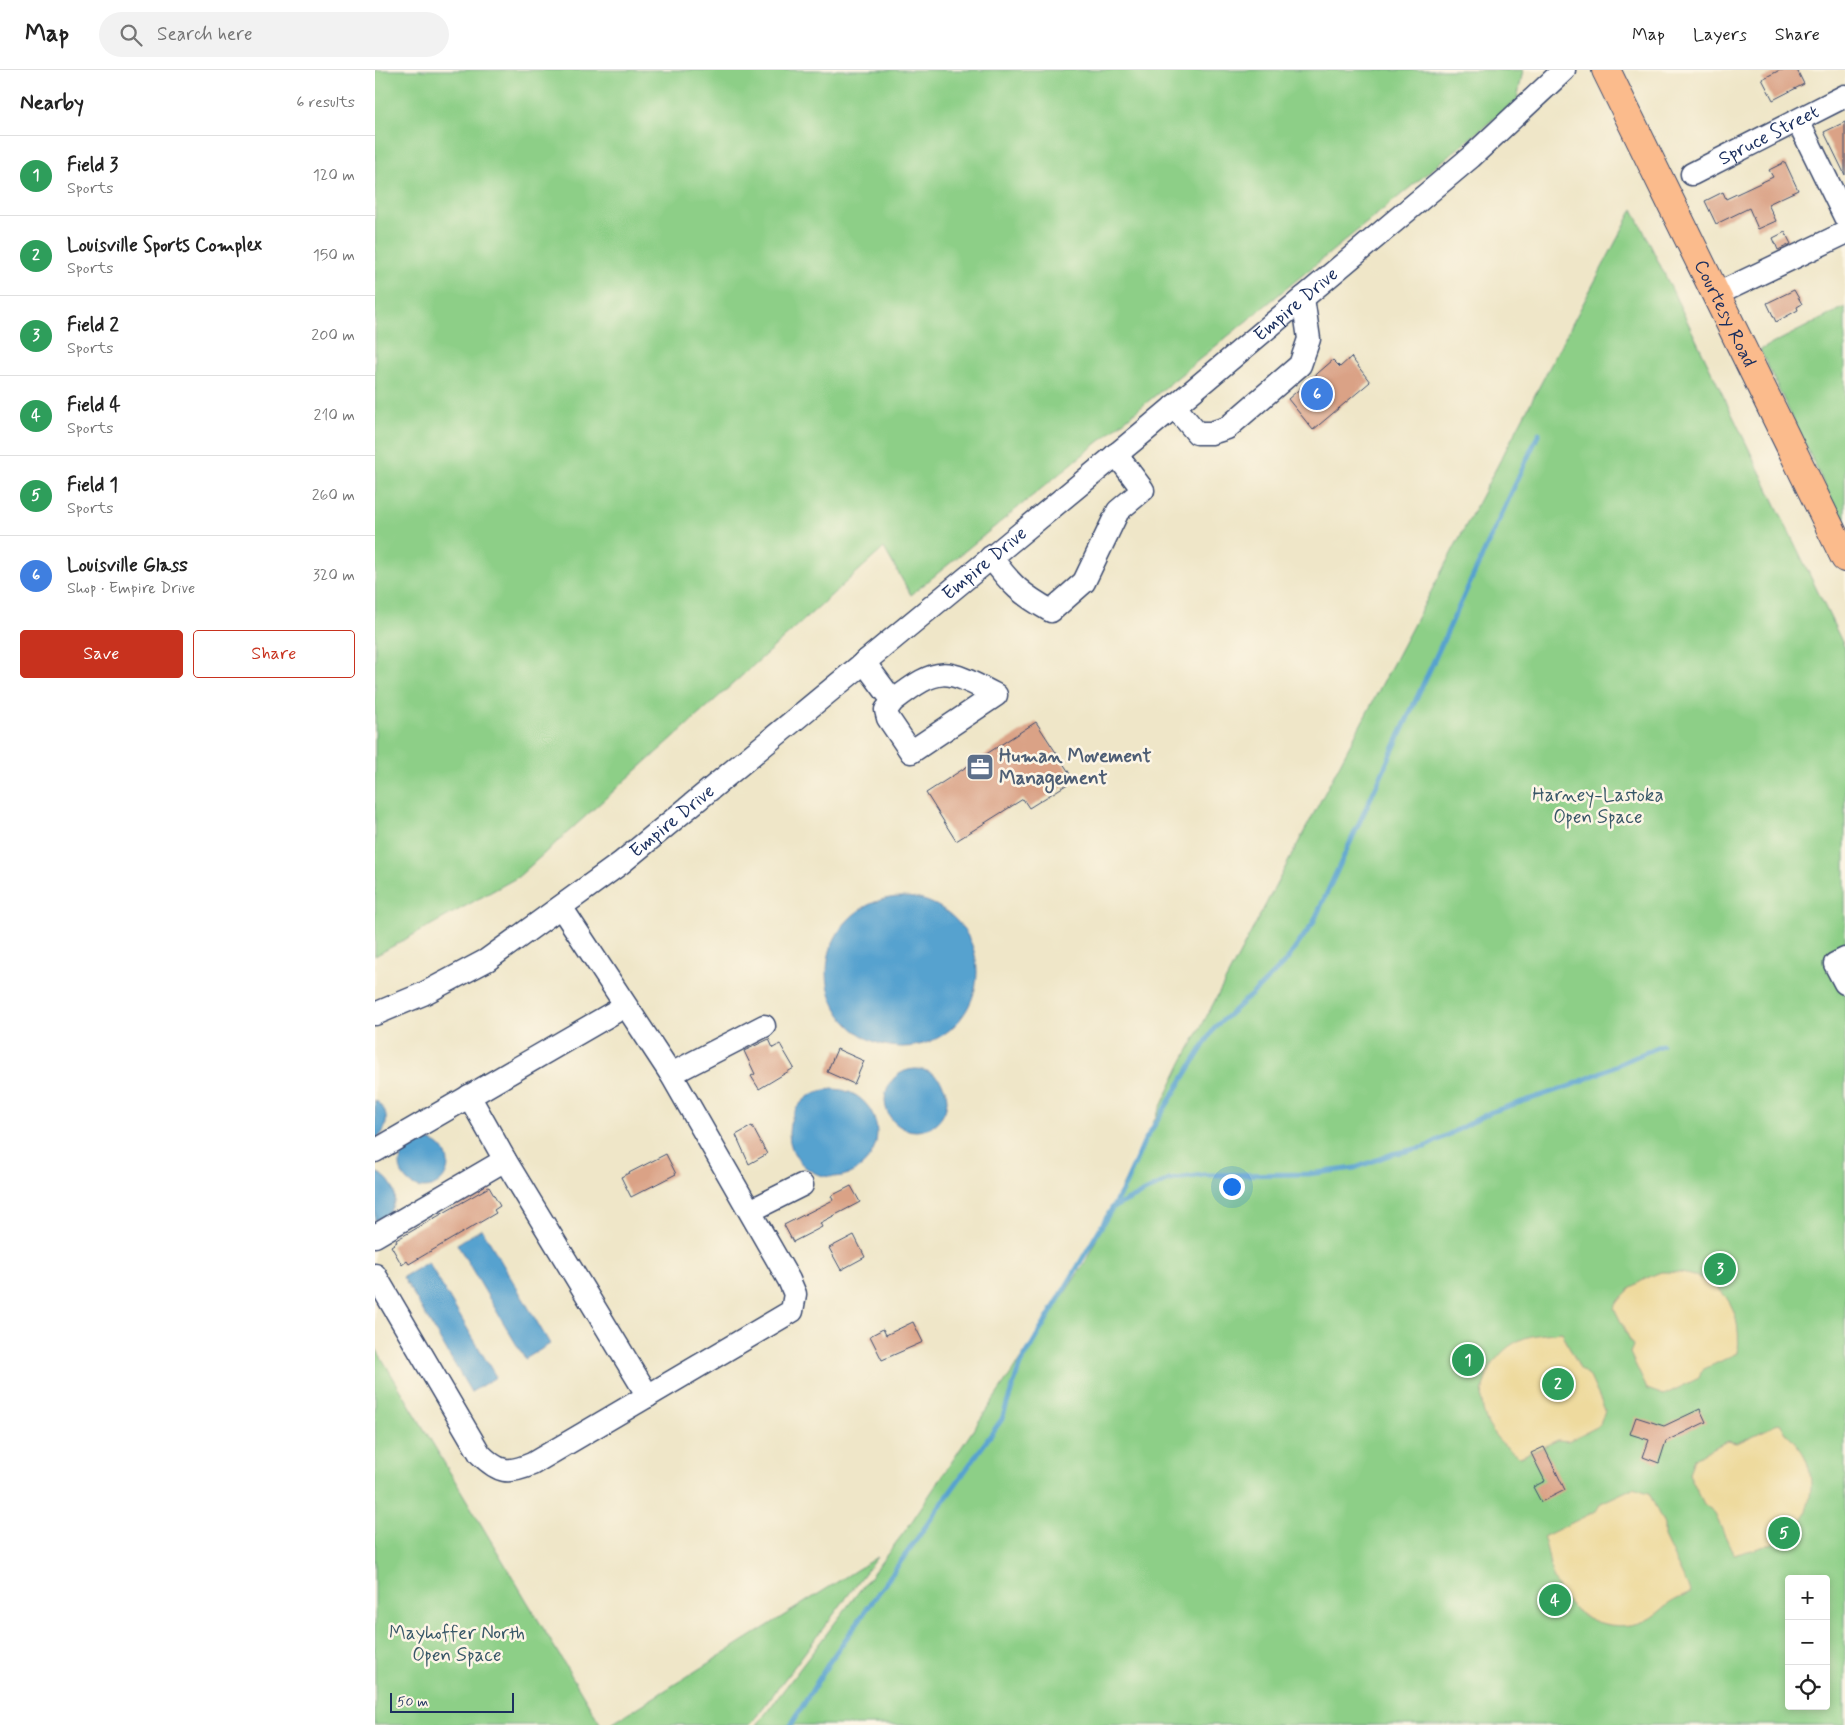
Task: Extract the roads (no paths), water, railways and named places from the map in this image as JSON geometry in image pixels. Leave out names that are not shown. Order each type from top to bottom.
[{"type":"main road","name":"Courtesy Road","points":[[1606,70],[1845,558]]},
{"type":"street","name":"Empire Drive","points":[[375,1014],[423,994],[487,960],[621,863],[1174,406],[1471,157],[1564,70]]},
{"type":"street","name":"Spruce Street","points":[[1692,174],[1845,96]]},
{"type":"street","points":[[1798,120],[1845,218]]},
{"type":"street","points":[[1715,295],[1845,233]]},
{"type":"street","points":[[1174,406],[1197,433],[1211,433],[1227,428],[1300,366],[1309,339],[1303,298]]},
{"type":"street","points":[[991,557],[1011,584],[1024,596],[1051,611],[1084,582],[1118,511],[1143,490],[1116,454]]},
{"type":"street","points":[[864,662],[893,701]]},
{"type":"street","points":[[375,1275],[480,1454],[493,1468],[514,1472],[532,1464],[792,1311],[795,1294],[789,1280],[671,1074],[561,908]]},
{"type":"street","points":[[1845,959],[1835,964],[1845,983]]},
{"type":"street","points":[[375,1151],[625,1006]]},
{"type":"street","points":[[671,1074],[764,1026]]},
{"type":"street","points":[[469,1096],[505,1160],[648,1396]]},
{"type":"street","points":[[375,1236],[505,1160]]},
{"type":"street","points":[[749,1211],[802,1185]]},
{"type":"water","points":[[902,897],[917,898],[931,902],[944,909],[955,919],[965,930],[972,943],[976,957],[976,987],[972,1001],[965,1014],[955,1025],[944,1035],[931,1042],[917,1046],[902,1047],[887,1046],[873,1042],[860,1035],[849,1025],[839,1014],[832,1001],[828,987],[827,972],[828,957],[832,943],[839,930],[849,919],[860,909],[873,902],[887,898]]},
{"type":"water","points":[[916,1069],[928,1072],[938,1078],[944,1088],[947,1100],[944,1112],[938,1122],[928,1128],[916,1131],[904,1128],[894,1122],[888,1112],[885,1100],[888,1088],[894,1078],[904,1072]]},
{"type":"water","points":[[833,1089],[850,1093],[864,1102],[873,1116],[877,1133],[873,1150],[864,1164],[850,1173],[833,1177],[816,1173],[802,1164],[793,1150],[789,1133],[793,1116],[802,1102],[816,1093]]},
{"type":"water","points":[[375,1100],[386,1114],[386,1125],[380,1136],[375,1140]]},
{"type":"water","points":[[419,1140],[429,1140],[441,1147],[448,1159],[448,1169],[441,1181],[429,1188],[419,1188],[411,1184],[404,1177],[400,1169],[400,1159],[404,1151],[411,1144]]},
{"type":"water","points":[[375,1172],[389,1182],[395,1196],[390,1211],[375,1220]]},
{"type":"water","points":[[482,1229],[550,1344],[525,1359],[457,1244]]},
{"type":"water","points":[[428,1262],[496,1377],[471,1392],[403,1277]]},
{"type":"waterway","points":[[791,1725],[830,1661],[1002,1419],[1020,1365],[1125,1186],[1144,1142],[1215,1027],[1287,960],[1313,923],[1539,433]]},
{"type":"waterway","points":[[1112,1208],[1169,1180],[1203,1175],[1308,1174],[1355,1168],[1392,1154],[1425,1147],[1491,1112],[1570,1086],[1662,1045]]},
{"type":"place","name":"Louisville Glass","points":[[1317,394]]},
{"type":"place","name":"Human Movement Management","points":[[980,767]]},
{"type":"place","name":"Field 2","points":[[1720,1269]]},
{"type":"place","name":"Field 3","points":[[1468,1360]]},
{"type":"place","name":"Louisville Sports Complex","points":[[1558,1384]]},
{"type":"place","name":"Field 1","points":[[1784,1533]]},
{"type":"place","name":"Field 4","points":[[1555,1600]]},
{"type":"park label","name":"Harney-Lastoka Open Space","points":[[1598,806]]},
{"type":"park label","name":"Mayhoffer North Open Space","points":[[457,1644]]}]
